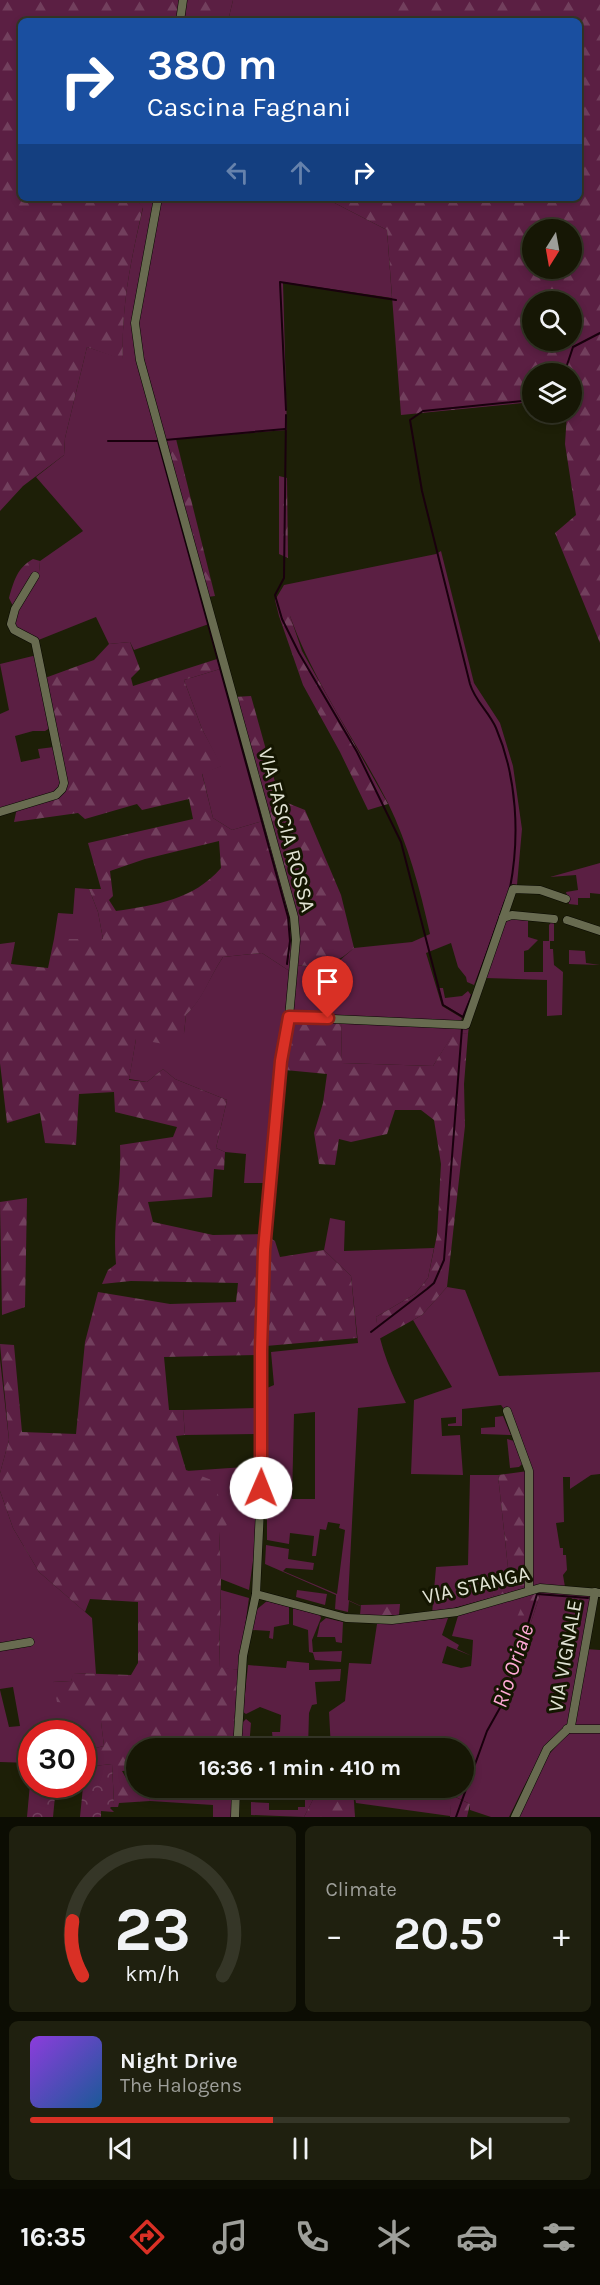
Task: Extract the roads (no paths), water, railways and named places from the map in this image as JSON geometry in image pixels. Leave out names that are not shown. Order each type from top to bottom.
[{"type":"street","points":[[180,18],[183,0]]},
{"type":"street","name":"VIA FASCIA ROSSA","points":[[157,201],[135,323],[140,360],[294,917],[296,940],[289,1017],[281,1061],[264,1250],[261,1350],[262,1467],[256,1594],[243,1656],[238,1738]]},
{"type":"street","points":[[0,812],[56,795],[64,783],[35,641],[15,630],[11,624],[15,609],[35,576]]},
{"type":"street","points":[[289,1017],[466,1025],[513,889],[540,890],[566,899]]},
{"type":"street","points":[[503,918],[512,915],[554,919]]},
{"type":"street","points":[[567,920],[600,931]]},
{"type":"street","points":[[507,1411],[529,1471],[529,1590]]},
{"type":"street","name":"VIA STANGA","points":[[256,1594],[346,1618],[392,1620],[457,1612],[540,1588],[598,1592]]},
{"type":"street","name":"VIA VIGNALE","points":[[515,1817],[547,1749],[571,1726],[598,1592]]},
{"type":"street","points":[[0,1647],[30,1642]]},
{"type":"street","points":[[567,1729],[600,1729]]},
{"type":"street","points":[[235,1817],[236,1798]]},
{"type":"waterway","points":[[286,410],[280,282],[396,300]]},
{"type":"waterway","points":[[568,363],[573,347],[600,333]]},
{"type":"waterway","points":[[510,888],[516,827],[508,766],[496,728],[475,696],[470,684],[422,491],[410,420],[423,411],[522,401]]},
{"type":"waterway","points":[[286,415],[284,578],[275,595],[282,619],[299,653],[357,752],[401,842],[443,1005],[463,1017],[472,995]]},
{"type":"waterway","points":[[165,440],[285,429]]},
{"type":"waterway","points":[[108,441],[158,441],[288,917],[290,941],[287,964]]},
{"type":"waterway","points":[[477,981],[505,901]]},
{"type":"waterway","points":[[371,1332],[434,1283],[444,1260],[462,1028]]},
{"type":"waterway","name":"Rio Oriale","points":[[456,1817],[487,1731],[506,1697],[537,1594],[588,1598]]}]
